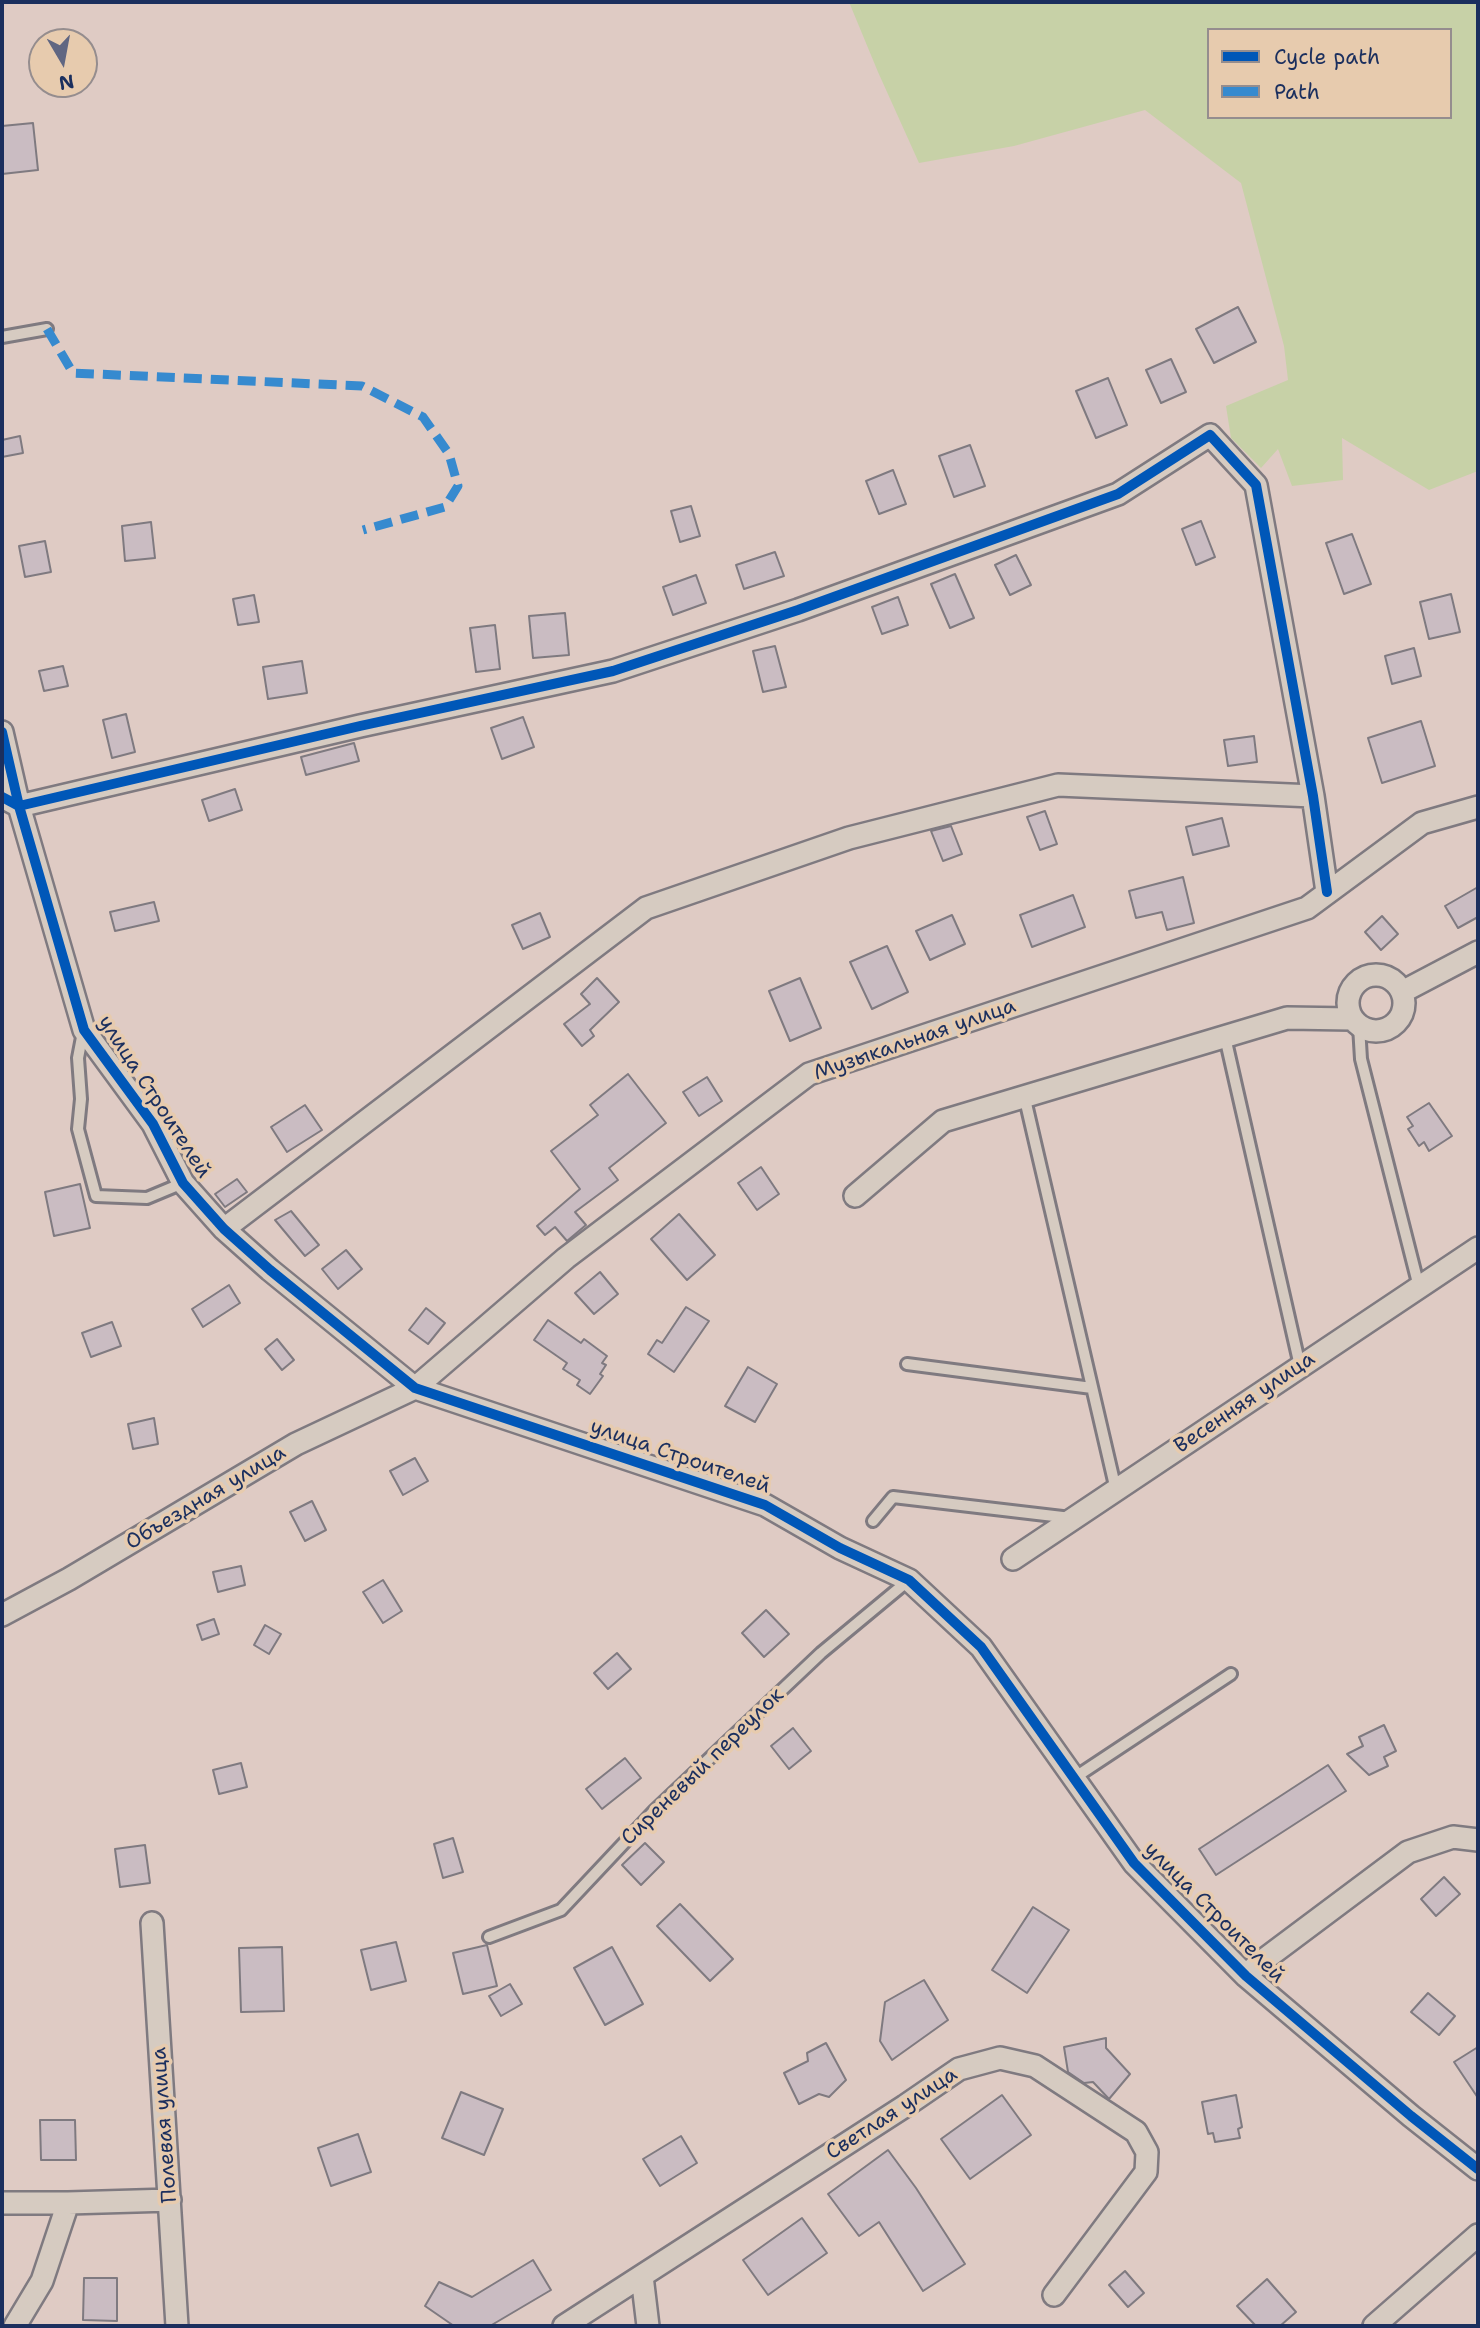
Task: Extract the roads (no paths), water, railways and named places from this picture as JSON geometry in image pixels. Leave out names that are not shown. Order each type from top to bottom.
[{"type":"street","points":[[10,802],[613,671],[798,610],[1118,494],[1209,435],[1256,485],[1313,796],[1327,892]]},
{"type":"street","name":"улица Строителей","points":[[2,732],[10,802],[84,1030],[153,1125],[183,1183],[224,1229],[415,1388],[765,1505],[840,1548],[909,1580],[981,1647],[1134,1863],[1246,1976],[1411,2116],[1478,2169]]},
{"type":"street","points":[[224,1229],[646,908],[849,838],[1058,785],[1313,796]]},
{"type":"street","name":"Музыкальная улица","points":[[415,1388],[566,1258],[809,1074],[1307,908],[1423,823],[1478,807]]},
{"type":"street","points":[[1402,992],[1478,951]]},
{"type":"street","points":[[855,1196],[943,1121],[1024,1095],[1287,1018],[1355,1022],[1376,1032],[1394,1026],[1404,1011],[1402,992],[1390,978],[1371,975],[1363,978],[1350,992],[1348,1001],[1355,1022]]},
{"type":"street","name":"Весенняя улица","points":[[1013,1559],[1478,1248]]},
{"type":"street","name":"Объездная улица","points":[[2,1615],[69,1579],[296,1444],[415,1388]]},
{"type":"street","points":[[1246,1976],[1408,1852],[1453,1837],[1478,1840]]},
{"type":"street","name":"Полевая улица","points":[[152,1923],[177,2326]]},
{"type":"street","name":"Светлая улица","points":[[564,2326],[959,2069],[1000,2058],[1035,2066],[1136,2132],[1147,2152],[1146,2172],[1054,2295]]},
{"type":"street","points":[[2,2203],[170,2200]]},
{"type":"street","points":[[15,2326],[42,2281],[68,2203]]},
{"type":"street","points":[[1374,2326],[1478,2235]]},
{"type":"street","points":[[642,2276],[648,2326]]},
{"type":"lane","points":[[2,337],[47,329]]},
{"type":"lane","points":[[1355,1022],[1361,1059],[1419,1287]]},
{"type":"lane","points":[[84,1030],[78,1058],[81,1100],[78,1129],[96,1195],[147,1198],[183,1183]]},
{"type":"lane","points":[[1225,1037],[1300,1366]]},
{"type":"lane","points":[[1024,1095],[1116,1490]]},
{"type":"lane","points":[[907,1364],[1092,1388]]},
{"type":"lane","points":[[873,1521],[893,1497],[1074,1519]]},
{"type":"lane","name":"Сиреневый переулок","points":[[488,1937],[561,1910],[655,1810],[821,1653],[909,1580]]},
{"type":"lane","points":[[1074,1778],[1231,1674]]}]
